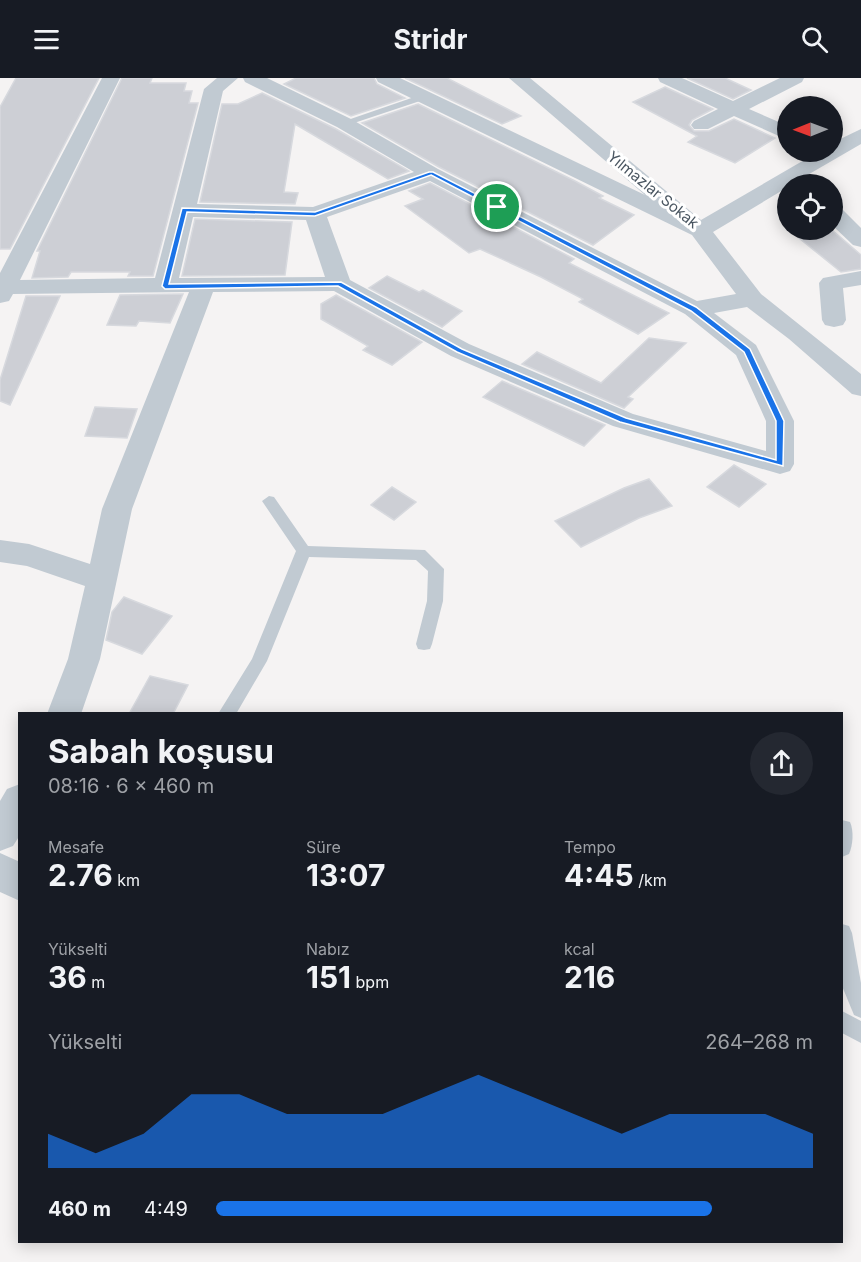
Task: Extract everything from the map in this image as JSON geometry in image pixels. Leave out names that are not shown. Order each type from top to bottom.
[{"type":"street","points":[[111,78],[1,290],[339,284],[460,350],[623,420],[780,464],[780,421],[747,351],[694,309],[431,173],[344,123],[252,78]]},
{"type":"street","points":[[165,286],[214,82],[242,78]]},
{"type":"street","points":[[386,78],[700,230],[752,299],[798,334],[861,388]]},
{"type":"street","name":"Yılmazlar Sokak","points":[[518,78],[700,230],[777,190]]},
{"type":"street","points":[[667,78],[777,129]]},
{"type":"street","points":[[701,125],[795,78]]},
{"type":"street","name":"Yılmazlar Sokak","points":[[843,145],[861,135]]},
{"type":"street","name":"Yılmazlar Sokak","points":[[804,174],[817,162]]},
{"type":"street","points":[[184,210],[315,214],[431,173]]},
{"type":"street","points":[[315,214],[339,284]]},
{"type":"street","points":[[843,223],[861,240]]},
{"type":"street","points":[[834,320],[831,283],[861,278]]},
{"type":"street","points":[[65,712],[84,659],[117,509],[203,286]]},
{"type":"street","points":[[694,309],[752,299]]},
{"type":"street","points":[[798,334],[834,320],[861,319]]},
{"type":"street","points":[[0,551],[29,555],[102,580]]},
{"type":"street","points":[[0,834],[18,803]]},
{"type":"street","points":[[0,872],[18,882]]},
{"type":"lane","points":[[344,123],[423,97]]},
{"type":"lane","points":[[269,501],[304,551]]},
{"type":"lane","points":[[304,551],[420,554],[436,569],[435,601],[424,644]]},
{"type":"lane","points":[[228,712],[259,661],[304,551]]},
{"type":"lane","points":[[843,939],[851,984],[861,1008]]},
{"type":"lane","points":[[843,1022],[861,1033]]},
{"type":"building","points":[[16,78],[99,78],[10,249],[0,249],[0,107]]},
{"type":"building","points":[[122,78],[152,78],[150,83],[186,83],[184,91],[192,91],[189,103],[198,103],[153,276],[128,276],[130,272],[71,272],[68,277],[32,278],[40,251],[37,251]]},
{"type":"building","points":[[296,78],[374,78],[377,84],[405,98],[351,116],[284,84]]},
{"type":"building","points":[[405,78],[447,78],[521,116],[502,124]]},
{"type":"building","points":[[687,78],[725,78],[751,90],[733,99]]},
{"type":"building","points":[[665,87],[713,109],[692,120],[689,125],[694,131],[709,131],[734,119],[775,138],[735,163],[688,142],[697,136],[633,102]]},
{"type":"building","points":[[262,93],[336,129],[409,171],[388,179],[295,124],[284,192],[298,193],[295,204],[200,202],[222,104],[238,104]]},
{"type":"building","points":[[418,104],[575,181],[603,196],[599,198],[634,215],[593,245],[439,167],[362,123]]},
{"type":"building","points":[[430,183],[574,259],[569,263],[669,313],[638,334],[579,302],[583,299],[541,277],[480,249],[469,253],[405,206],[423,199],[409,191]]},
{"type":"building","points":[[195,219],[292,222],[285,275],[182,276]]},
{"type":"building","points":[[843,239],[861,255],[861,269],[841,272],[801,240]]},
{"type":"building","points":[[387,276],[419,292],[423,290],[462,311],[442,327],[369,288]]},
{"type":"building","points":[[183,294],[170,323],[139,321],[136,326],[107,325],[120,295]]},
{"type":"building","points":[[336,295],[422,342],[392,365],[363,350],[368,346],[321,319],[321,304]]},
{"type":"building","points":[[26,296],[60,296],[10,405],[0,401],[0,380]]},
{"type":"building","points":[[649,338],[686,343],[628,397],[633,399],[624,408],[522,364],[537,352],[601,383]]},
{"type":"building","points":[[502,381],[605,425],[584,446],[483,397]]},
{"type":"building","points":[[95,407],[137,409],[127,438],[85,436]]},
{"type":"building","points":[[734,465],[766,484],[739,507],[707,487]]},
{"type":"building","points":[[649,479],[672,506],[639,518],[581,547],[555,521],[624,488]]},
{"type":"building","points":[[392,487],[416,502],[394,520],[371,505]]},
{"type":"building","points":[[124,597],[172,616],[142,654],[106,640],[112,612]]},
{"type":"building","points":[[150,676],[188,685],[174,712],[130,712]]},
{"type":"route","points":[[431,173],[497,207],[694,309],[747,351],[780,421],[780,464],[623,420],[460,350],[339,284],[165,286],[184,210],[315,214],[431,173]]}]
